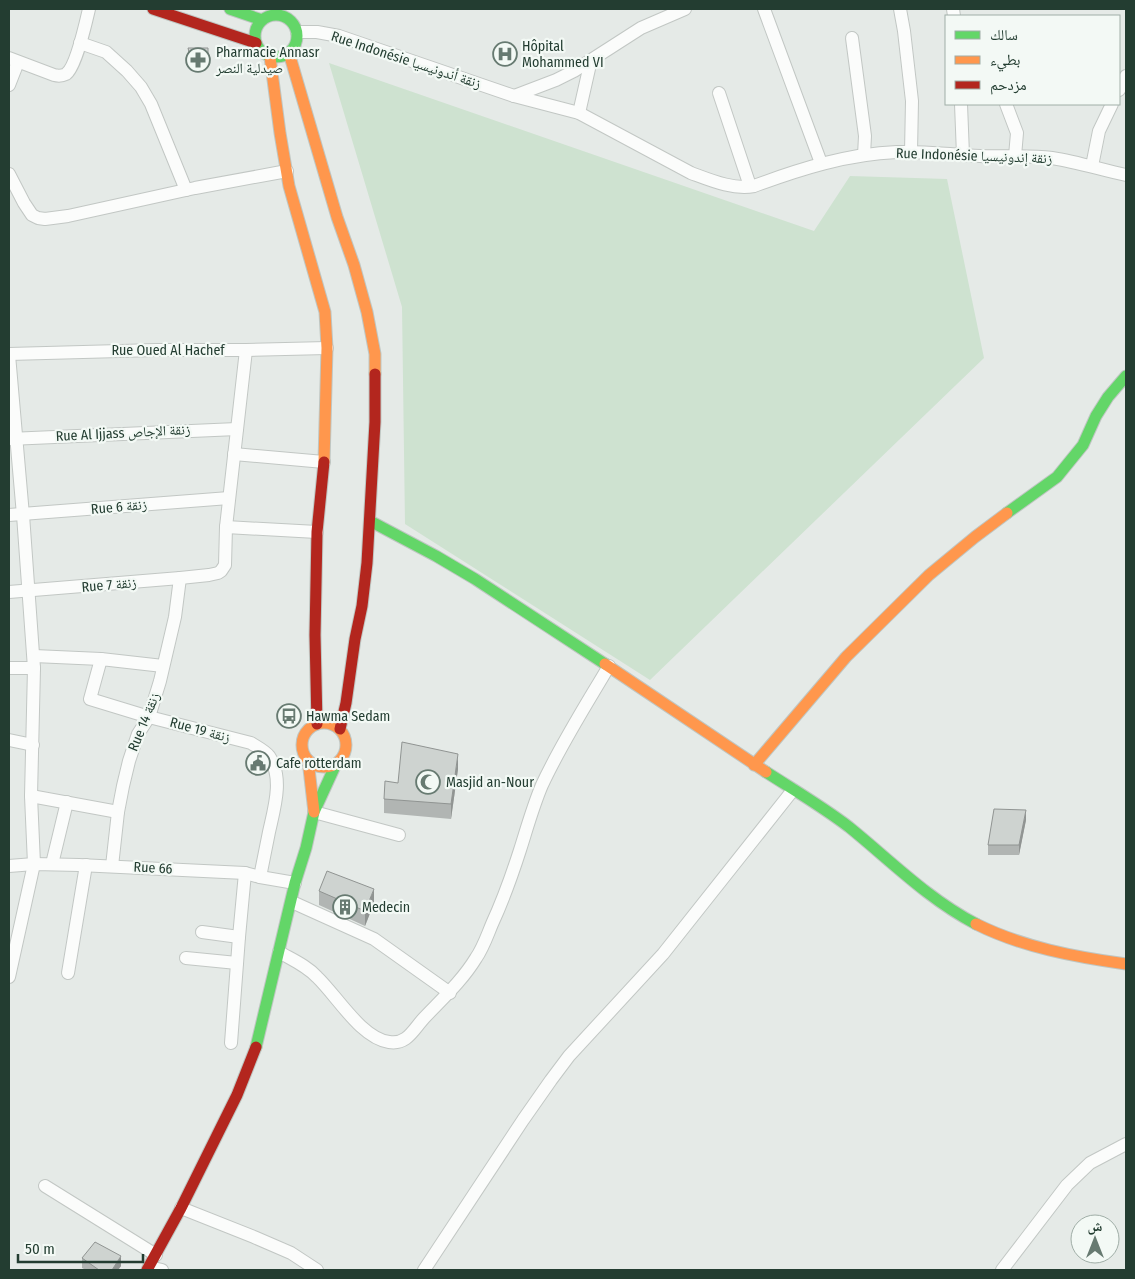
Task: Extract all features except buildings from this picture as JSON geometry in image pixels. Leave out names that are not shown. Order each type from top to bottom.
[{"type":"street","points":[[9,84],[13,60],[56,76],[65,74],[70,69],[80,43],[89,9]]},
{"type":"street","points":[[153,9],[256,43]]},
{"type":"street","points":[[230,9],[264,16],[284,16],[287,14],[296,27],[297,32],[296,44],[289,53],[280,57],[270,57],[261,52],[256,43],[255,31],[264,16]]},
{"type":"street","points":[[514,96],[574,71],[641,28],[685,9]]},
{"type":"street","points":[[764,9],[821,163]]},
{"type":"street","points":[[900,9],[912,101],[911,152]]},
{"type":"street","name":"Rue Indonésie زنقة أندونيسيا","points":[[297,32],[317,32],[340,36],[514,96]]},
{"type":"street","points":[[852,38],[865,136],[864,155]]},
{"type":"street","points":[[80,43],[106,52],[141,87],[151,104],[186,190]]},
{"type":"street","points":[[289,53],[337,217],[354,265],[372,334],[375,354],[375,422],[368,563],[346,703],[340,729]]},
{"type":"street","points":[[270,57],[289,186],[325,312],[327,348],[324,462],[317,532],[315,635],[317,724]]},
{"type":"street","points":[[579,113],[591,60]]},
{"type":"street","points":[[1120,88],[1126,76]]},
{"type":"street","points":[[719,93],[750,186]]},
{"type":"street","name":"Rue Indonésie زنقة إندونيسيا","points":[[514,96],[579,113],[691,173],[721,183],[742,187],[821,163],[864,155],[911,152],[1052,158],[1126,175]]},
{"type":"street","points":[[961,105],[963,155]]},
{"type":"street","points":[[1006,105],[1017,133],[1016,156]]},
{"type":"street","points":[[1092,166],[1098,131],[1111,105]]},
{"type":"street","points":[[9,174],[32,215],[45,219],[287,171]]},
{"type":"street","name":"Rue Oued Al Hachef","points":[[9,355],[148,350],[327,348]]},
{"type":"street","points":[[246,350],[226,527],[317,532]]},
{"type":"street","points":[[9,355],[13,439],[23,515],[34,662],[31,796],[34,864],[9,977]]},
{"type":"street","points":[[754,764],[846,657],[929,575],[975,537],[1058,477],[1083,445],[1096,416],[1108,397],[1126,376]]},
{"type":"street","name":"Rue Al Ijjass زنقة الإجاص","points":[[13,439],[237,429]]},
{"type":"street","points":[[234,454],[324,462]]},
{"type":"street","name":"Rue 6 زنقة","points":[[9,515],[229,498]]},
{"type":"street","points":[[370,521],[473,578],[843,822],[890,863],[943,905],[970,921],[1040,947],[1126,964]]},
{"type":"street","name":"Rue 7 زنقة","points":[[9,592],[28,592],[218,574],[224,567],[226,527]]},
{"type":"street","name":"Rue 14 زنقة","points":[[112,866],[118,812],[129,761],[138,734],[150,717],[174,617],[180,578]]},
{"type":"street","points":[[9,668],[61,657],[101,659],[163,666]]},
{"type":"street","name":"Rue 19 زنقة","points":[[101,659],[90,699],[150,717],[251,743],[269,756],[276,773],[277,784],[274,810],[260,877]]},
{"type":"street","points":[[280,952],[316,975],[346,1011],[375,1037],[389,1042],[400,1042],[408,1038],[450,993],[477,958],[509,883],[542,786],[608,666]]},
{"type":"street","points":[[317,724],[329,724],[340,729],[346,741],[345,754],[341,760],[324,768],[312,764],[304,754],[302,747],[305,733],[317,724]]},
{"type":"street","points":[[9,740],[33,745]]},
{"type":"street","points":[[308,760],[314,812]]},
{"type":"street","points":[[151,1264],[237,1095],[256,1048],[295,883],[306,848],[314,812],[336,764]]},
{"type":"street","points":[[424,1270],[523,1120],[565,1062],[663,954],[793,790]]},
{"type":"street","points":[[31,796],[118,812]]},
{"type":"street","points":[[52,864],[67,802]]},
{"type":"street","points":[[314,812],[399,835]]},
{"type":"street","name":"Rue 66","points":[[9,866],[34,864],[86,865],[245,873],[295,883]]},
{"type":"street","points":[[68,973],[86,865]]},
{"type":"street","points":[[231,1043],[245,873]]},
{"type":"street","points":[[292,902],[374,939],[450,993]]},
{"type":"street","points":[[202,932],[239,937]]},
{"type":"street","points":[[186,958],[237,963]]},
{"type":"street","points":[[1002,1270],[1067,1185],[1090,1163],[1126,1144]]},
{"type":"street","points":[[45,1186],[151,1264],[162,1270]]},
{"type":"street","points":[[181,1208],[291,1253],[317,1270]]},
{"type":"green space","points":[[329,63],[814,231],[850,176],[947,179],[984,358],[650,680],[405,524],[402,307]]},
{"type":"traffic: fast","points":[[230,9],[262,20]]},
{"type":"traffic: fast","points":[[280,15],[288,18],[294,24],[297,36],[294,48],[288,54],[272,57],[264,54],[258,48],[255,32],[258,24],[264,18],[280,15]]},
{"type":"traffic: fast","points":[[1007,513],[1057,477],[1083,445],[1096,416],[1108,397],[1126,376]]},
{"type":"traffic: fast","points":[[370,521],[475,579],[605,664]]},
{"type":"traffic: fast","points":[[256,1047],[314,812],[336,764]]},
{"type":"traffic: fast","points":[[766,772],[849,827],[910,879],[958,914],[976,924]]},
{"type":"traffic: slow","points":[[289,53],[367,312],[375,354],[375,374]]},
{"type":"traffic: slow","points":[[270,57],[289,186],[325,312],[327,348],[324,462]]},
{"type":"traffic: slow","points":[[754,765],[846,657],[929,575],[1007,513]]},
{"type":"traffic: slow","points":[[605,664],[766,772]]},
{"type":"traffic: slow","points":[[320,723],[328,723],[340,729],[346,745],[340,761],[328,767],[320,767],[308,761],[302,749],[302,741],[308,729],[320,723]]},
{"type":"traffic: slow","points":[[308,760],[314,812]]},
{"type":"traffic: slow","points":[[976,924],[1030,945],[1126,964]]},
{"type":"traffic: jam","points":[[153,9],[256,43]]},
{"type":"traffic: jam","points":[[340,729],[362,606],[367,563],[375,422],[375,374]]},
{"type":"traffic: jam","points":[[317,724],[315,635],[317,532],[324,462]]},
{"type":"traffic: jam","points":[[147,1270],[181,1208],[237,1095],[256,1047]]},
{"type":"place","name":"Hôpital Mohammed VI","points":[[505,54]]},
{"type":"place","name":"Pharmacie Annasr صيدلية النصر","points":[[198,60]]},
{"type":"place","name":"Hawma Sedam","points":[[289,716]]},
{"type":"place","name":"Cafe rotterdam","points":[[258,763]]},
{"type":"place","name":"Masjid an-Nour","points":[[428,782]]},
{"type":"place","name":"Medecin","points":[[345,907]]}]
